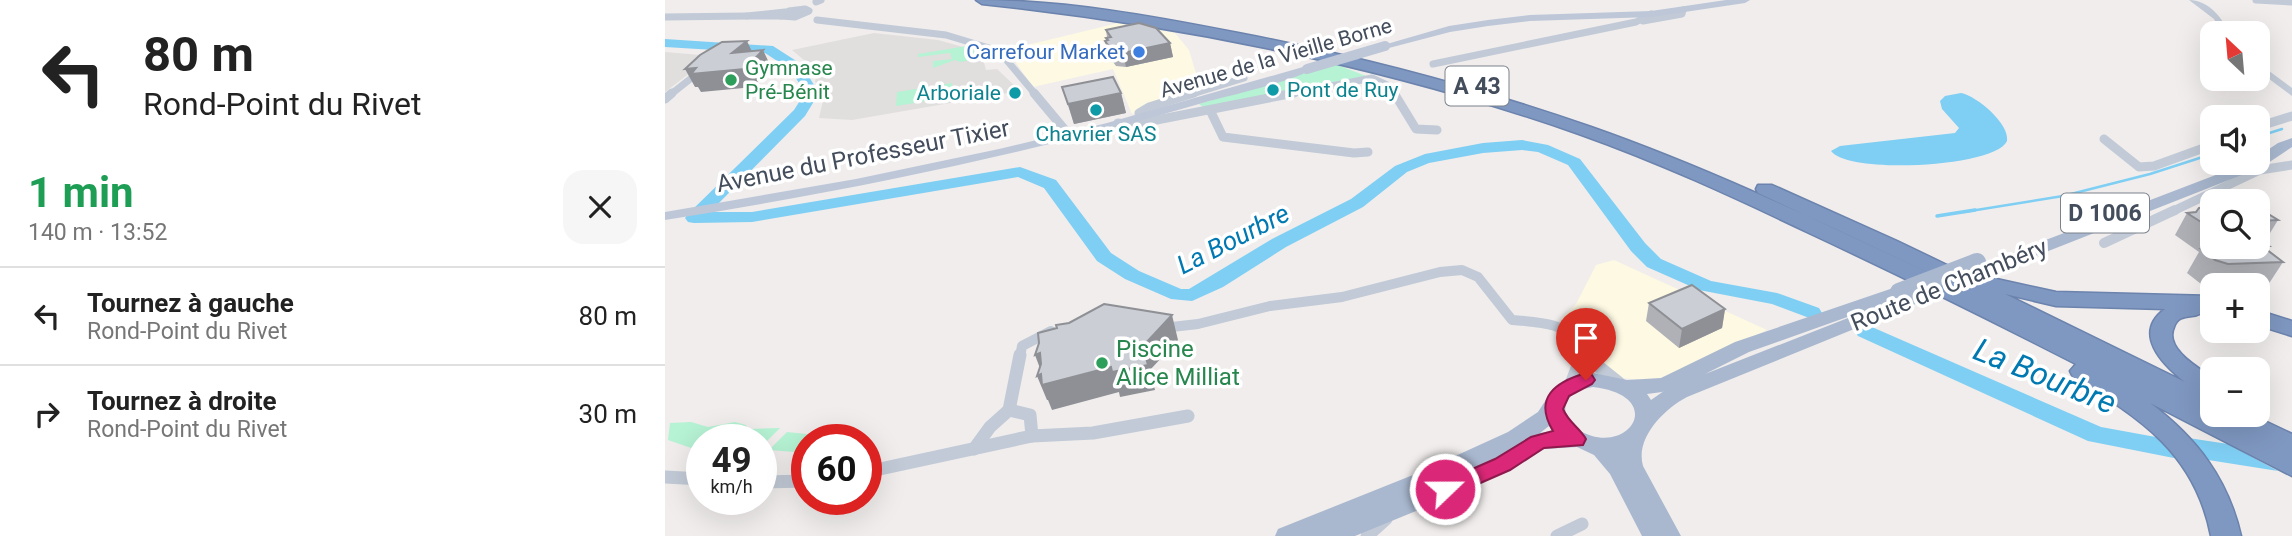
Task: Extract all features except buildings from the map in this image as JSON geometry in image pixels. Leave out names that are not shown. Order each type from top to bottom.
[{"type":"highway","name":"A 43","points":[[982,0],[1100,13],[1243,36],[1440,84],[1588,132],[1773,208],[1961,297],[2292,466]]},
{"type":"highway","name":"A 43","points":[[1044,0],[1139,11],[1255,31],[1425,71],[1614,130],[1732,176],[1890,245],[2200,400]]},
{"type":"highway","points":[[1890,245],[1979,279],[2042,297],[2092,302],[2200,306]]},
{"type":"highway","points":[[1961,297],[2120,395],[2172,434],[2199,464],[2220,501],[2226,536]]},
{"type":"highway","points":[[2200,308],[2177,311],[2167,317],[2160,332],[2163,343],[2173,358],[2200,379]]},
{"type":"highway","points":[[2270,319],[2292,327]]},
{"type":"highway","points":[[2270,422],[2292,434]]},
{"type":"highway","points":[[2254,427],[2292,446]]},
{"type":"main road","name":"Avenue de la Vieille Borne","points":[[1070,136],[1449,29],[1488,23],[1651,14],[1745,0]]},
{"type":"main road","points":[[2270,143],[2292,135]]},
{"type":"main road","name":"Avenue du Professeur Tixier","points":[[671,216],[985,156],[1070,136]]},
{"type":"main road","name":"Route de Chambéry","points":[[1983,265],[2257,164],[2292,142]]},
{"type":"main road","name":"Route de Chambéry","points":[[1648,416],[1664,400],[1680,392],[1905,296],[2203,175]]},
{"type":"main road","name":"Route de Chambéry","points":[[1623,385],[1652,388],[1677,382],[1726,354],[1905,296]]},
{"type":"main road","points":[[1329,536],[1491,470],[1538,442],[1552,439],[1587,443],[1610,446],[1632,440],[1644,430],[1648,416],[1646,405],[1623,385],[1602,379],[1571,384],[1556,399],[1554,409],[1560,426],[1587,443],[1613,460],[1654,536]]},
{"type":"main road","points":[[1287,536],[1444,472],[1518,438],[1534,428],[1554,409]]},
{"type":"main road","points":[[1632,440],[1629,455],[1632,466],[1669,536]]},
{"type":"street","points":[[2187,0],[2197,3],[2219,21]]},
{"type":"street","points":[[2256,0],[2292,2]]},
{"type":"street","points":[[665,17],[807,12],[818,1]]},
{"type":"street","points":[[796,13],[818,1]]},
{"type":"street","points":[[1433,64],[1682,14],[1683,10]]},
{"type":"street","points":[[807,12],[817,20]]},
{"type":"street","points":[[796,13],[817,20],[946,35],[999,51],[1070,136]]},
{"type":"street","points":[[1623,14],[1634,16],[1638,19],[1636,22]]},
{"type":"street","points":[[1636,22],[1651,14]]},
{"type":"street","points":[[665,99],[699,72]]},
{"type":"street","points":[[2270,75],[2292,93]]},
{"type":"street","points":[[1140,117],[1139,113],[1149,107],[1244,78]]},
{"type":"street","points":[[1118,123],[1131,125],[1371,78],[1381,80],[1391,88],[1416,129],[1437,130]]},
{"type":"street","points":[[1210,110],[1223,137],[1354,153],[1368,152]]},
{"type":"street","points":[[2270,123],[2292,116]]},
{"type":"street","points":[[2104,139],[2139,167],[2154,166],[2200,149]]},
{"type":"street","points":[[2104,243],[2260,170],[2292,165]]},
{"type":"street","points":[[1149,327],[1173,328],[1198,324],[1235,313],[1342,297],[1440,272],[1462,270],[1478,277],[1512,320],[1558,326],[1579,336],[1599,367],[1623,385]]},
{"type":"street","points":[[974,449],[990,427],[1009,410],[1022,346],[1060,328]]},
{"type":"street","points":[[1571,384],[1585,347]]},
{"type":"street","points":[[1009,410],[1030,415],[1033,436]]},
{"type":"street","points":[[882,469],[1033,436],[1093,433],[1188,416]]},
{"type":"street","points":[[665,477],[686,478]]},
{"type":"street","points":[[1367,536],[1398,508]]},
{"type":"street","points":[[1557,536],[1582,524]]},
{"type":"shaded area","points":[[1118,23],[1175,33],[1189,50],[1202,93],[1132,114],[1113,69],[1033,87],[1007,50]]},
{"type":"shaded area","points":[[874,33],[938,40],[981,52],[986,70],[997,69],[1020,91],[852,120],[819,118],[826,88],[815,82],[817,71],[792,50]]},
{"type":"shaded area","points":[[665,52],[712,56],[665,92]]},
{"type":"shaded area","points":[[1614,260],[1767,330],[1654,381],[1610,377],[1561,319],[1576,304],[1596,265]]},
{"type":"green space","points":[[967,46],[981,52],[985,58],[960,62],[955,60],[933,68],[933,61],[952,59],[950,53],[918,57],[918,54]]},
{"type":"green space","points":[[1335,64],[1366,76],[1283,92],[1268,90],[1269,94],[1203,107],[1199,104]]},
{"type":"green space","points":[[952,83],[952,97],[896,106],[897,92]]},
{"type":"green space","points":[[670,423],[698,424],[686,424],[686,446],[668,440]]},
{"type":"green space","points":[[787,432],[791,432],[791,452],[777,451],[777,442]]},
{"type":"water","points":[[1961,93],[1975,99],[1998,119],[2007,134],[2007,141],[1997,150],[1977,157],[1922,165],[1865,163],[1843,159],[1831,151],[1840,146],[1955,133],[1959,128],[1942,109],[1940,101],[1945,96]]},
{"type":"water","points":[[2182,437],[2228,444],[2278,471],[2202,459]]},
{"type":"waterway","name":"La Bourbre","points":[[665,43],[768,49],[796,67],[812,93],[800,113],[694,218],[752,217],[1020,172],[1050,184],[1104,257],[1132,275],[1178,295],[1192,295],[1279,243],[1357,203],[1401,169],[1425,159],[1483,148],[1522,145],[1542,148],[1574,162],[1638,247],[1654,263],[1706,286],[1777,299],[1812,313]]},
{"type":"waterway","points":[[2270,133],[2282,129]]},
{"type":"waterway","points":[[1964,212],[2063,196],[2150,174],[2200,158]]},
{"type":"waterway","points":[[1937,216],[1975,210]]},
{"type":"waterway","name":"La Bourbre","points":[[1865,331],[2097,435],[2194,453]]},
{"type":"place","name":"Carrefour Market","points":[[1139,52]]},
{"type":"place","name":"Gymnase Pré-Bénit","points":[[731,80]]},
{"type":"place","name":"Pont de Ruy","points":[[1273,90]]},
{"type":"place","name":"Arboriale","points":[[1015,93]]},
{"type":"place","name":"Chavrier SAS","points":[[1096,110]]},
{"type":"place","name":"Piscine Alice Milliat","points":[[1102,363]]},
{"type":"route","points":[[1445,489],[1502,464],[1538,442],[1576,439],[1560,426],[1554,409],[1556,399],[1562,391],[1571,384],[1586,380]]}]
